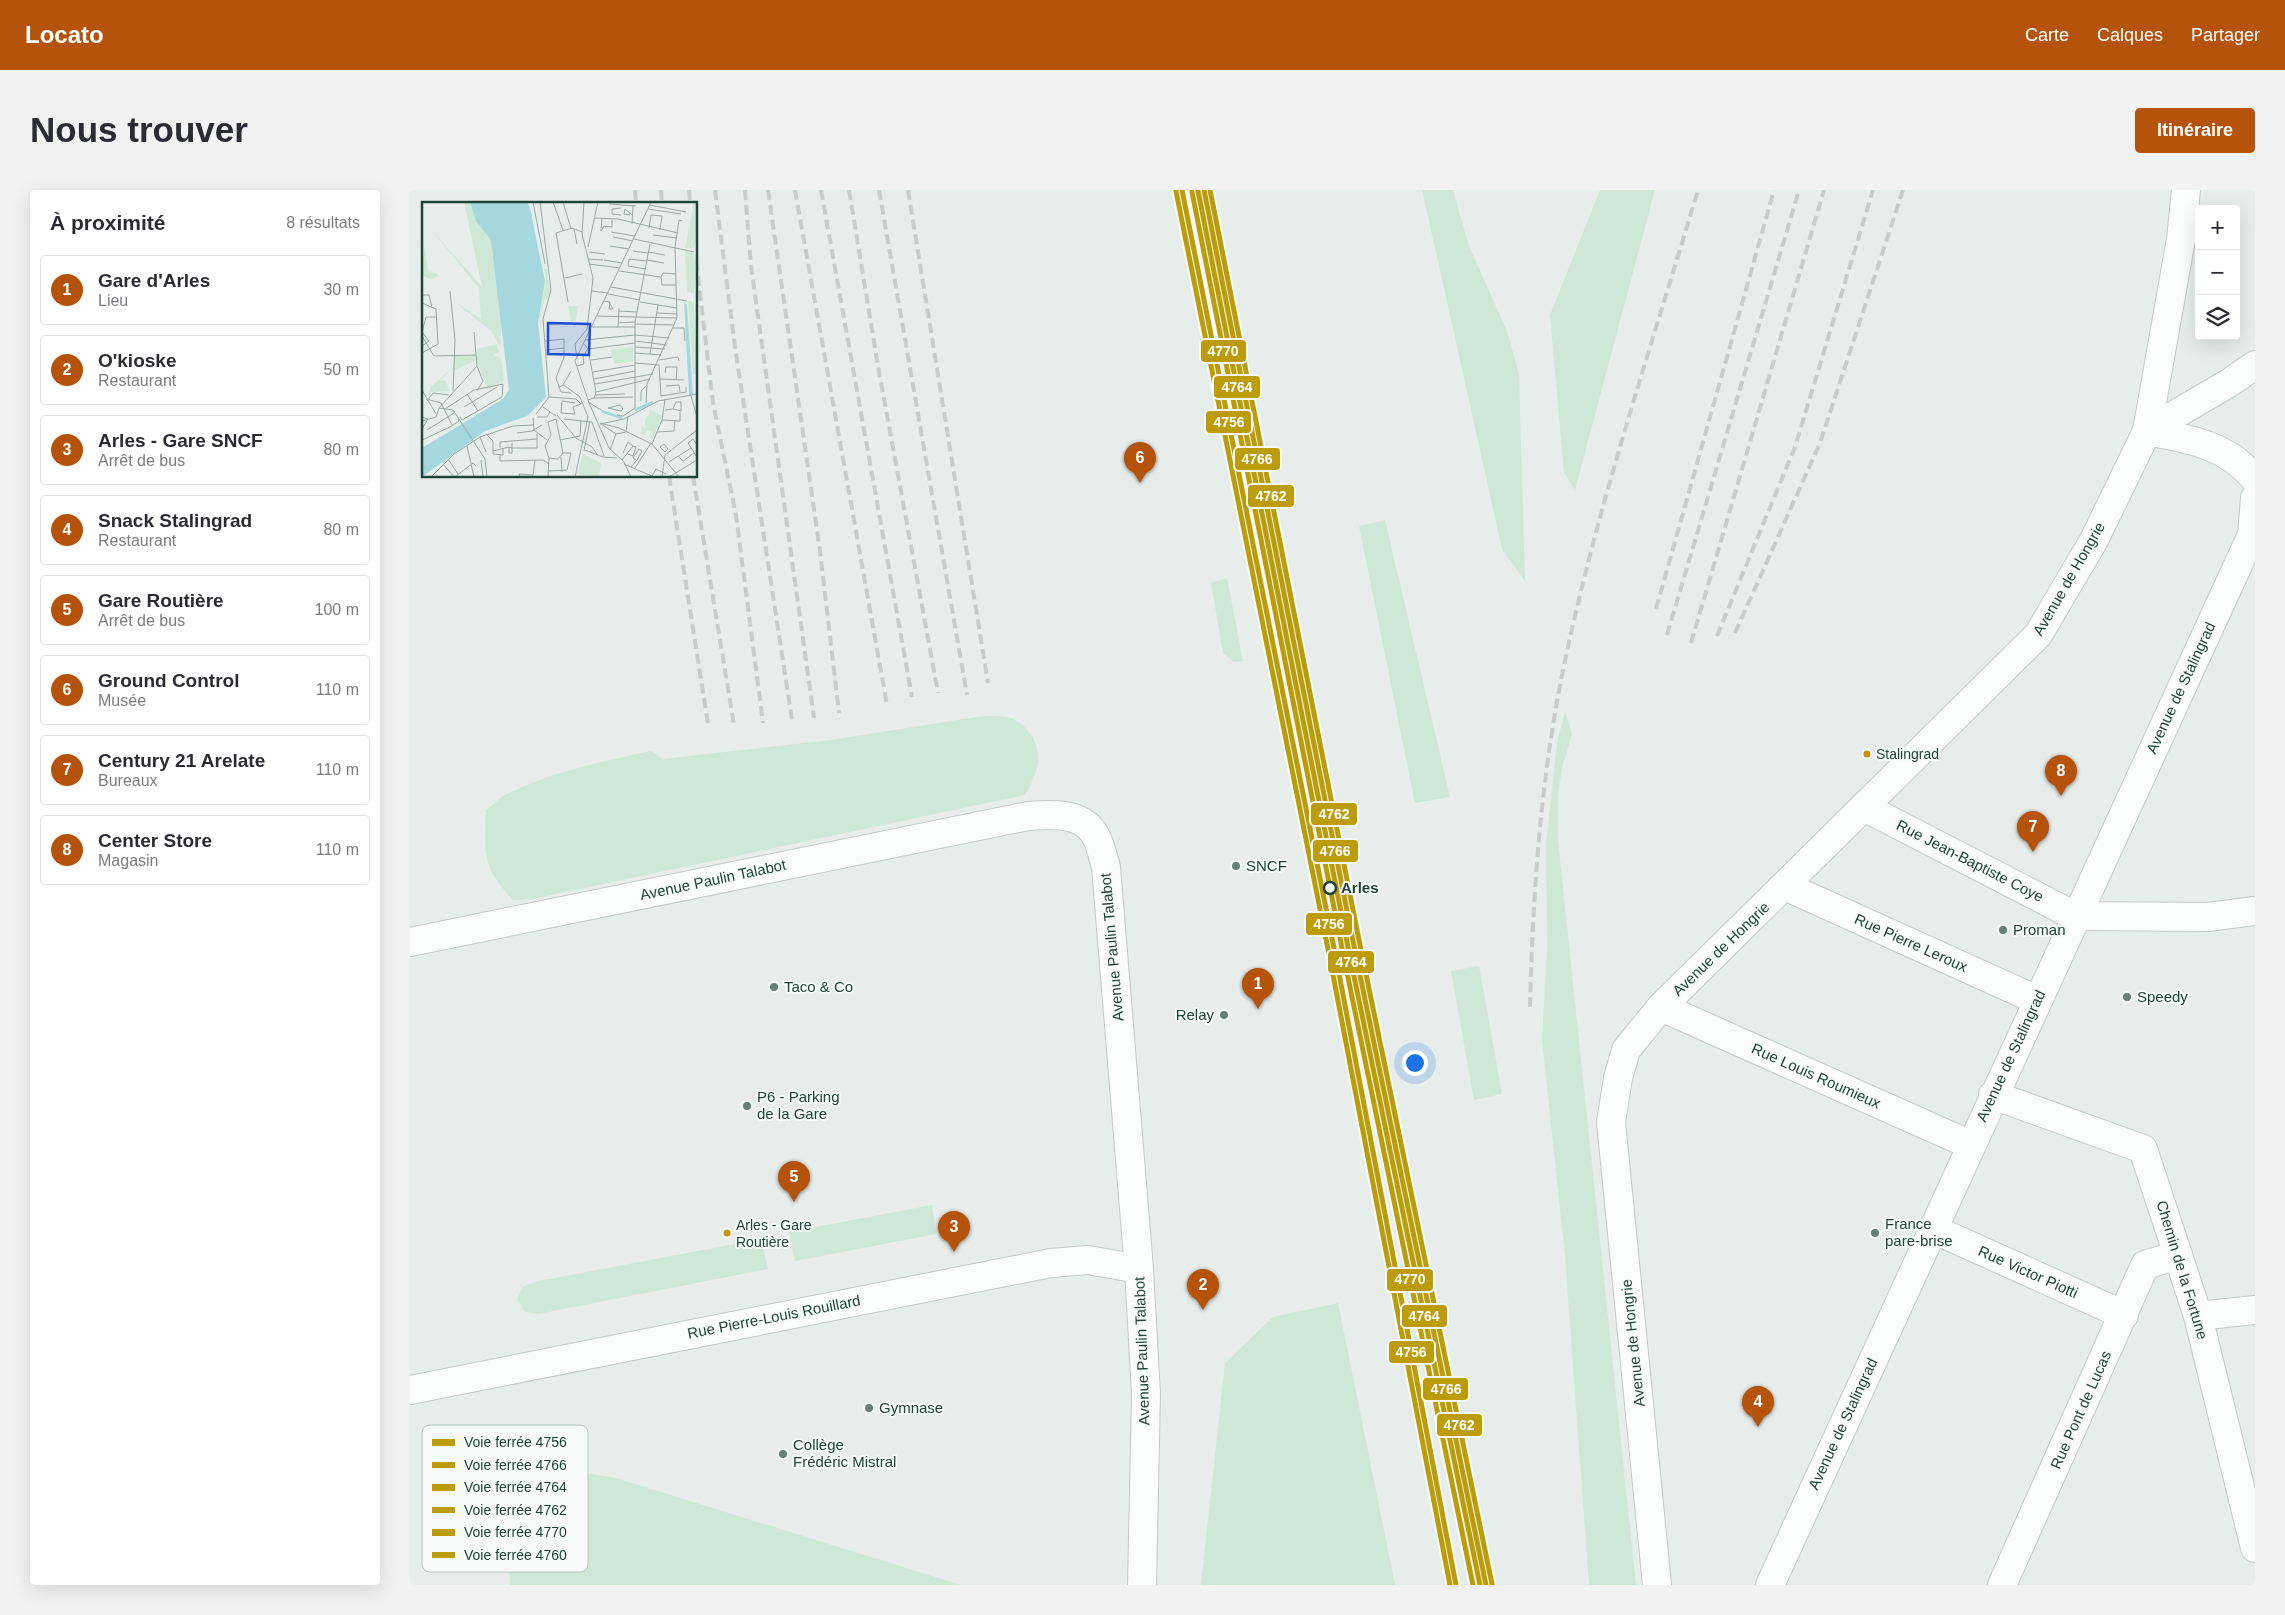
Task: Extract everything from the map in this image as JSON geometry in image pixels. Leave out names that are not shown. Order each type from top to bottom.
[{"type":"street","name":"Avenue de Hongrie","points":[[1657,1585],[1611,1122],[1618,1078],[1626,1050],[1662,1007],[2038,635],[2094,540],[2147,431],[2181,239],[2186,190]]},
{"type":"street","points":[[2147,431],[2229,384],[2255,365]]},
{"type":"street","points":[[2147,431],[2200,441],[2242,464],[2255,479]]},
{"type":"street","points":[[2253,531],[2255,498]]},
{"type":"street","name":"Avenue de Stalingrad","points":[[1770,1585],[2253,531]]},
{"type":"street","name":"Rue Jean-Baptiste Coye","points":[[1864,807],[2075,916]]},
{"type":"street","name":"Avenue Paulin Talabot","points":[[410,942],[1028,816],[1047,814],[1073,817],[1094,833],[1106,867],[1139,1270],[1146,1394],[1142,1585]]},
{"type":"street","name":"Rue Pierre Leroux","points":[[1785,886],[2037,1000]]},
{"type":"street","points":[[2075,916],[2208,917],[2255,911]]},
{"type":"street","name":"Rue Louis Roumieux","points":[[1662,1007],[1971,1145]]},
{"type":"street","name":"Chemin de la Fortune","points":[[1993,1095],[2143,1149],[2198,1316],[2255,1548]]},
{"type":"street","name":"Rue Victor Piotti","points":[[1933,1228],[2124,1315]]},
{"type":"street","name":"Rue Pont de Lucas","points":[[2002,1585],[2145,1266],[2178,1255]]},
{"type":"street","name":"Rue Pierre-Louis Rouillard","points":[[410,1390],[1050,1263],[1088,1260],[1139,1270]]},
{"type":"street","points":[[2198,1316],[2255,1310]]},
{"type":"green space","points":[[1422,190],[1453,190],[1469,246],[1507,331],[1519,374],[1525,581],[1502,549]]},
{"type":"green space","points":[[1600,190],[1655,190],[1575,490],[1564,472],[1550,315]]},
{"type":"green space","points":[[1385,520],[1450,797],[1415,803],[1359,526]]},
{"type":"green space","points":[[1227,578],[1243,661],[1234,662],[1223,653],[1211,583]]},
{"type":"green space","points":[[1565,712],[1572,734],[1562,768],[1558,793],[1558,840],[1636,1585],[1589,1585],[1565,1256],[1542,1039],[1547,949],[1546,844],[1557,743]]},
{"type":"green space","points":[[983,716],[1014,719],[1026,728],[1034,741],[1037,748],[1038,762],[1033,779],[1025,795],[532,899],[513,900],[495,878],[487,859],[485,849],[486,810],[502,797],[524,786],[578,768],[651,751],[663,759],[831,740]]},
{"type":"green space","points":[[1479,966],[1502,1094],[1474,1100],[1451,971]]},
{"type":"green space","points":[[932,1205],[936,1234],[795,1261],[789,1232]]},
{"type":"green space","points":[[761,1239],[768,1269],[538,1314],[524,1311],[517,1299],[524,1286],[539,1281]]},
{"type":"green space","points":[[1338,1303],[1395,1585],[1201,1585],[1225,1363],[1273,1317]]},
{"type":"green space","points":[[588,1475],[616,1478],[961,1585],[510,1585],[509,1572],[588,1572]]},
{"type":"railway","points":[[635,190],[636,202]]},
{"type":"railway","points":[[661,190],[662,202]]},
{"type":"railway","points":[[689,190],[690,202]]},
{"type":"railway","points":[[715,190],[735,347],[792,720]]},
{"type":"railway","points":[[745,190],[751,266],[814,718]]},
{"type":"railway","points":[[768,190],[820,551],[839,713]]},
{"type":"railway","points":[[795,190],[887,705]]},
{"type":"railway","points":[[821,190],[912,697]]},
{"type":"railway","points":[[849,190],[878,366],[938,693]]},
{"type":"railway","points":[[879,190],[967,695]]},
{"type":"railway","points":[[908,190],[988,683]]},
{"type":"railway","points":[[1530,1007],[1536,875],[1544,787],[1557,699],[1594,538],[1698,190]]},
{"type":"railway","points":[[1656,609],[1774,190]]},
{"type":"railway","points":[[1667,635],[1799,190]]},
{"type":"railway","points":[[1691,643],[1824,190]]},
{"type":"railway","points":[[1717,636],[1795,447],[1873,190]]},
{"type":"railway","points":[[1735,633],[1820,443],[1903,190]]},
{"type":"railway","points":[[698,278],[713,403],[736,515],[763,723]]},
{"type":"railway","points":[[669,478],[708,724]]},
{"type":"railway","points":[[693,478],[734,725]]},
{"type":"rail line","name":"4756","points":[[1182,190],[1335,953],[1456,1585]]},
{"type":"rail line","name":"4766","points":[[1204,190],[1355,951],[1486,1585]]},
{"type":"rail line","name":"4762","points":[[1210,190],[1361,950],[1492,1584]]},
{"type":"rail line","name":"4760","points":[[1176,191],[1329,954],[1450,1585]]},
{"type":"rail line","name":"4764","points":[[1198,191],[1349,952],[1480,1585]]},
{"type":"rail line","name":"4770","points":[[1192,192],[1343,953],[1473,1585]]},
{"type":"place","name":"Ground Control","points":[[1140,483]]},
{"type":"place","name":"Stalingrad","points":[[1867,754]]},
{"type":"place","name":"Center Store","points":[[2061,796]]},
{"type":"place","name":"Century 21 Arelate","points":[[2033,852]]},
{"type":"place","name":"SNCF","points":[[1236,866]]},
{"type":"place","name":"Arles","points":[[1330,888]]},
{"type":"place","name":"Proman","points":[[2003,930]]},
{"type":"place","name":"Taco & Co","points":[[774,987]]},
{"type":"place","name":"Speedy","points":[[2127,997]]},
{"type":"place","name":"Gare d'Arles","points":[[1258,1009]]},
{"type":"place","name":"Relay","points":[[1224,1015]]},
{"type":"place","name":"P6 - Parking de la Gare","points":[[747,1106]]},
{"type":"place","name":"Gare Routière","points":[[794,1202]]},
{"type":"place","name":"Arles - Gare Routière","points":[[727,1233]]},
{"type":"place","name":"France pare-brise","points":[[1875,1233]]},
{"type":"place","name":"Arles - Gare SNCF","points":[[954,1252]]},
{"type":"place","name":"O'kioske","points":[[1203,1310]]},
{"type":"place","name":"Gymnase","points":[[869,1408]]},
{"type":"place","name":"Snack Stalingrad","points":[[1758,1427]]},
{"type":"place","name":"Collège Frédéric Mistral","points":[[783,1454]]}]
